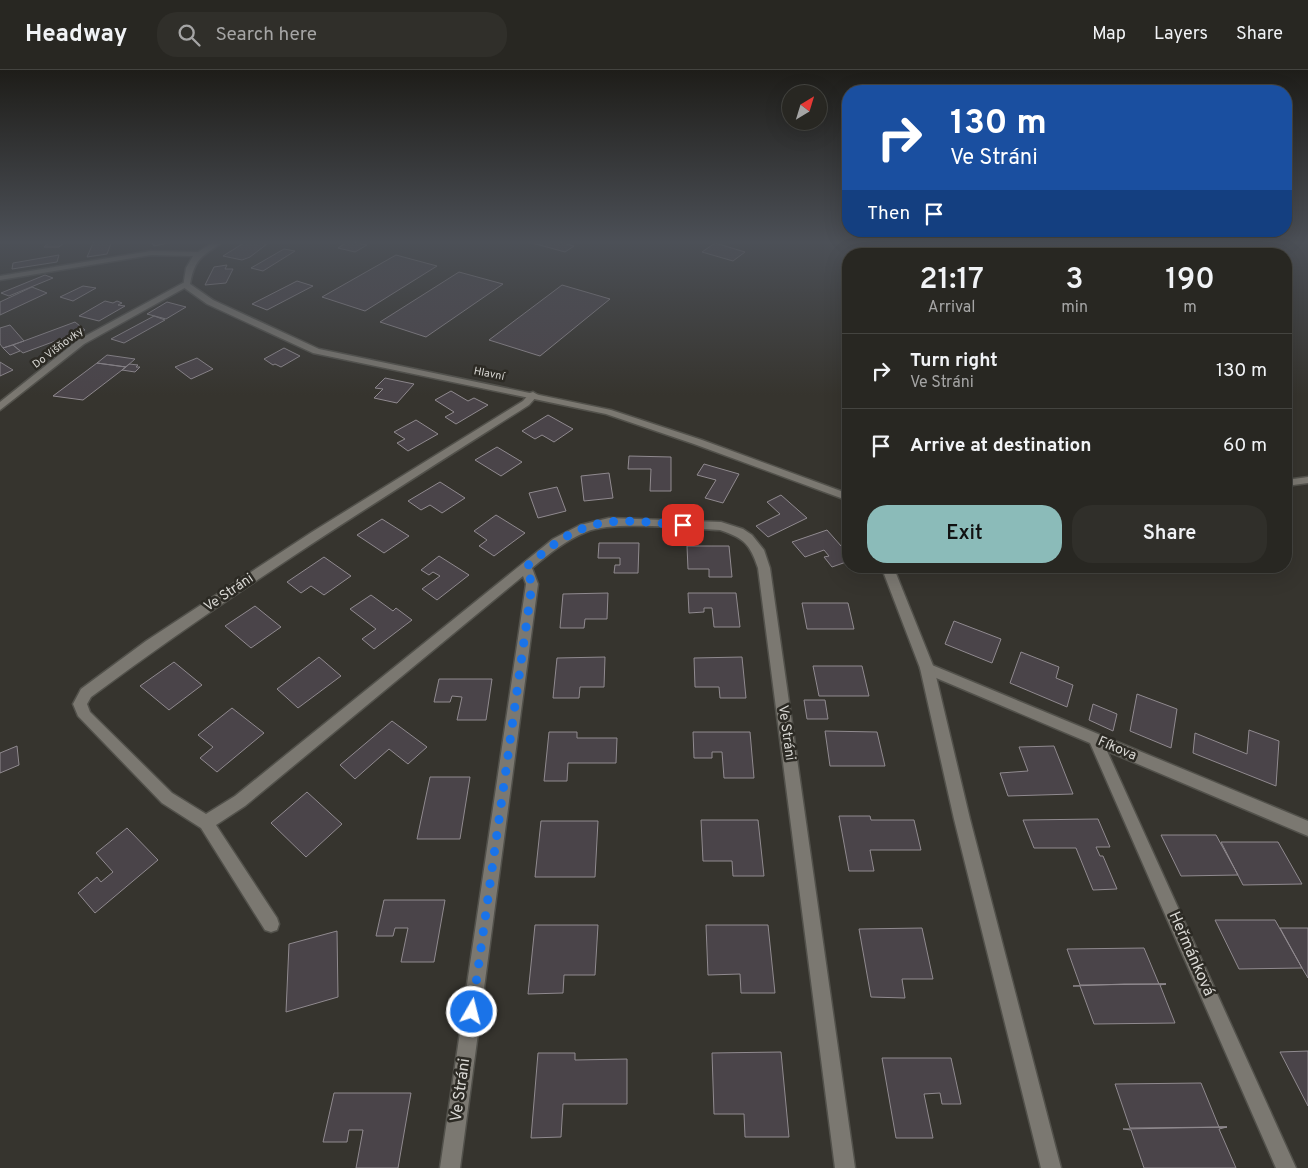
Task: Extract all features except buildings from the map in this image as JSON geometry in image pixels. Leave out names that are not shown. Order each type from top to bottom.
[{"type":"street","name":"Do Višňovky","points":[[0,407],[81,342],[173,292]]},
{"type":"street","name":"Hlavní","points":[[196,292],[210,302],[316,351],[532,394],[608,412],[698,442],[842,495]]},
{"type":"street","name":"Ve Stráni","points":[[271,924],[206,823],[167,798],[85,716],[80,704],[86,693],[151,645],[307,540],[526,403],[532,394]]},
{"type":"street","points":[[1292,482],[1308,480]]},
{"type":"street","name":"Ve Stráni","points":[[206,823],[240,801],[557,542],[584,528],[609,522],[721,526],[743,535],[758,550],[764,568],[845,1168]]},
{"type":"street","name":"Ve Stráni","points":[[450,1168],[532,584],[526,567]]},
{"type":"street","points":[[890,573],[927,668],[962,819],[1051,1168]]},
{"type":"street","name":"Fíkova","points":[[927,668],[1308,829]]},
{"type":"street","name":"Heřmánková","points":[[1095,739],[1286,1168]]},
{"type":"route","points":[[472,1012],[532,584],[526,567],[557,542],[584,528],[609,522],[683,525]]}]
